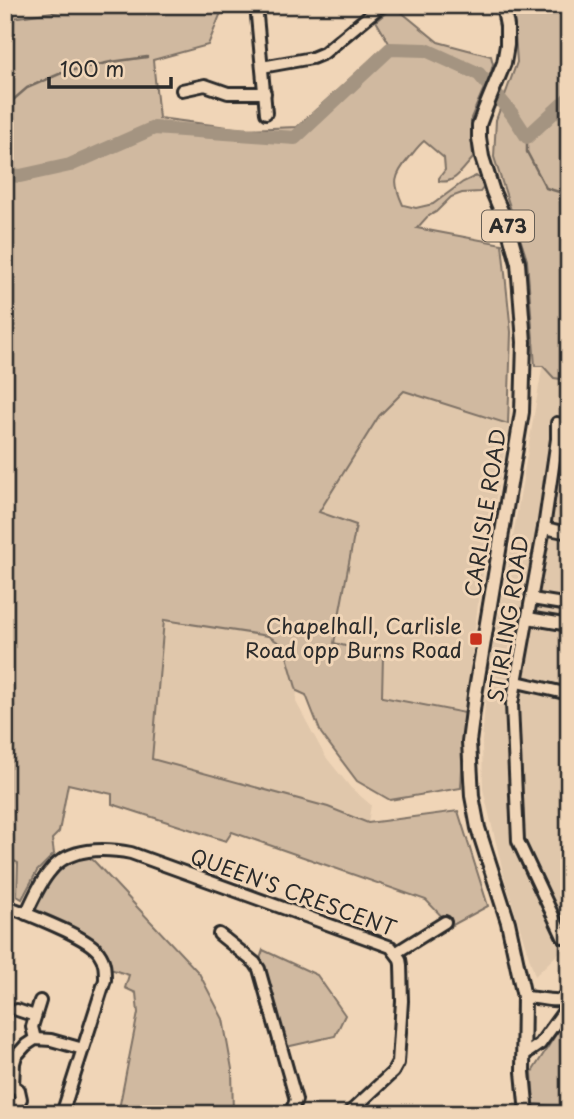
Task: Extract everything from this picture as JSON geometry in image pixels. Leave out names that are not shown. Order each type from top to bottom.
[{"type":"main road","name":"CARLISLE ROAD","points":[[503,5],[507,36],[504,63],[479,125],[479,138],[493,192],[508,227],[518,262],[524,342],[522,412],[468,742],[472,796],[478,828],[508,922],[524,997],[523,1072],[527,1114]]},
{"type":"street","points":[[256,5],[266,113]]},
{"type":"street","points":[[262,67],[312,58],[324,53],[382,5]]},
{"type":"street","points":[[182,90],[205,85],[228,93],[265,93]]},
{"type":"street","name":"STIRLING ROAD","points":[[557,424],[563,440],[544,528],[513,704],[518,841],[566,935]]},
{"type":"street","points":[[544,528],[569,533]]},
{"type":"street","points":[[532,599],[569,605]]},
{"type":"street","points":[[528,618],[569,625]]},
{"type":"street","points":[[517,682],[569,694]]},
{"type":"street","name":"QUEEN'S CRESCENT","points":[[26,914],[51,869],[61,860],[81,852],[112,850],[131,853],[391,947],[397,952],[401,965],[402,1001],[398,1063],[393,1072],[348,1114]]},
{"type":"street","points":[[5,905],[86,941],[99,953],[103,962],[105,980],[62,1114]]},
{"type":"street","points":[[397,952],[444,922]]},
{"type":"street","points":[[219,934],[259,968],[296,1100],[304,1114]]},
{"type":"street","points":[[524,997],[559,1001],[569,999]]},
{"type":"street","points":[[543,998],[552,1013],[550,1030]]},
{"type":"street","points":[[35,1039],[32,1027],[40,1000]]},
{"type":"street","points":[[524,1055],[540,1044],[569,1004]]},
{"type":"street","points":[[17,1010],[35,1016]]},
{"type":"street","points":[[7,1107],[17,1103],[21,1096],[19,1090],[9,1088],[16,1056],[26,1045],[35,1039],[51,1040],[83,1049]]},
{"type":"street","points":[[290,1114],[296,1100]]},
{"type":"shaded area","points":[[99,5],[224,5],[208,45],[153,60],[159,118],[243,129],[297,127],[389,43],[376,21],[394,6],[438,42],[491,56],[491,72],[471,118],[473,158],[454,178],[439,181],[445,170],[444,158],[424,141],[400,170],[396,185],[403,205],[416,208],[433,204],[476,176],[482,181],[484,187],[480,192],[451,197],[417,228],[502,244],[511,332],[508,424],[404,391],[379,416],[319,512],[356,525],[334,643],[383,656],[382,697],[465,713],[461,788],[390,800],[357,781],[321,733],[306,695],[297,691],[284,646],[268,636],[164,620],[152,759],[328,807],[368,823],[458,811],[488,906],[451,926],[426,900],[232,832],[226,841],[112,804],[112,794],[68,784],[59,832],[52,839],[54,854],[37,871],[22,899],[17,896],[18,863],[5,856],[5,239],[14,231],[5,231],[5,19]]},
{"type":"shaded area","points":[[513,5],[569,5],[569,380],[554,378],[543,366],[535,366],[527,260],[494,157],[496,120],[517,62]]},
{"type":"shaded area","points":[[549,328],[569,331],[569,943],[535,976],[505,880],[483,789],[482,742],[487,677]]},
{"type":"shaded area","points":[[404,391],[509,424],[479,595],[465,713],[382,697],[334,643],[355,526],[318,512],[379,416]]},
{"type":"shaded area","points":[[164,620],[268,636],[284,646],[297,691],[296,702],[325,756],[351,788],[371,805],[368,823],[328,807],[152,759]]},
{"type":"shaded area","points":[[84,854],[94,861],[199,973],[223,1019],[232,1069],[233,1114],[118,1114],[138,1013],[136,993],[125,988],[129,975],[107,968],[100,952],[29,913],[53,870]]},
{"type":"shaded area","points":[[263,950],[317,975],[345,1015],[335,1036],[286,1047],[265,972],[259,962]]},
{"type":"shaded area","points":[[567,1017],[569,1108],[534,1104],[532,1072]]},
{"type":"waterway","points":[[5,174],[20,176],[70,165],[154,128],[295,138],[390,49],[426,50],[479,74],[527,137],[569,98]]},
{"type":"waterway","points":[[5,107],[27,88],[64,72],[147,57]]},
{"type":"waterway","points":[[527,137],[527,152],[546,188],[569,195]]},
{"type":"place","name":"Chapelhall, Carlisle Road opp Burns Road","points":[[476,639]]}]
